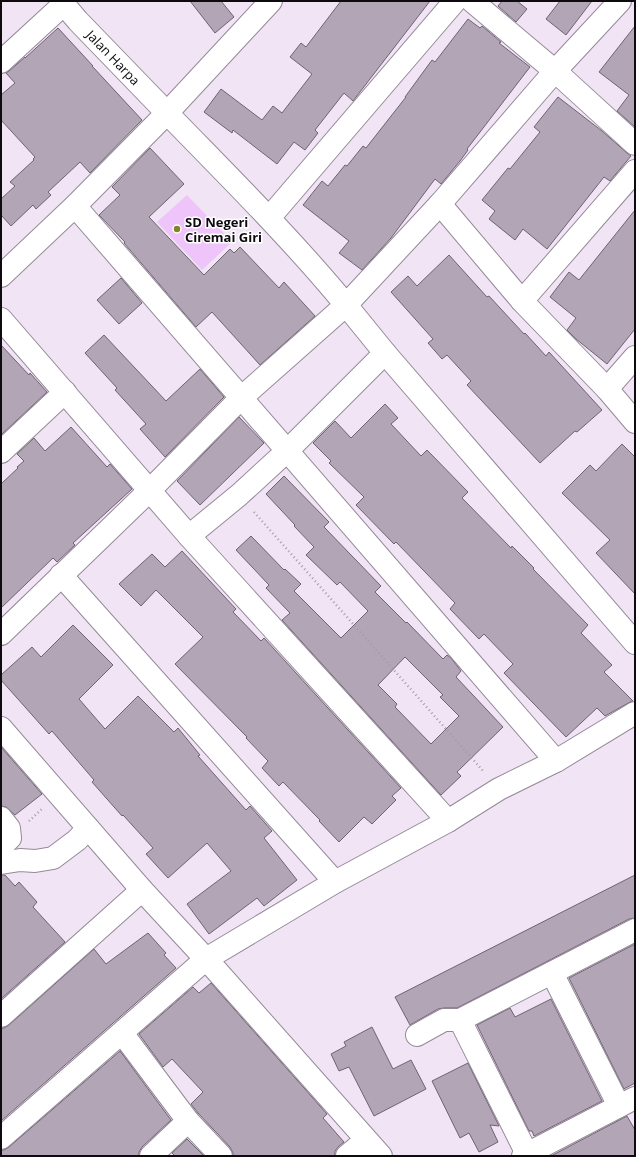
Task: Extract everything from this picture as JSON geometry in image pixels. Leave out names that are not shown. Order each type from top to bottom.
[{"type":"street","points":[[1,276],[75,206],[167,113],[271,1]]},
{"type":"street","points":[[269,218],[455,1]]},
{"type":"street","points":[[472,1],[555,71],[635,144]]},
{"type":"street","points":[[1,634],[150,490],[241,398],[346,305],[440,204],[555,71],[620,1]]},
{"type":"street","points":[[1,62],[62,3]]},
{"type":"street","name":"Jalan Harpa","points":[[62,3],[269,218],[325,279],[385,353],[635,643]]},
{"type":"street","points":[[522,301],[635,170]]},
{"type":"street","points":[[440,204],[522,301],[607,389],[635,422]]},
{"type":"street","points":[[75,206],[556,761]]},
{"type":"street","points":[[1,319],[189,536],[448,821]]},
{"type":"street","points":[[189,536],[239,495],[287,451],[385,353]]},
{"type":"street","points":[[607,389],[635,357]]},
{"type":"street","points":[[1,452],[65,392]]},
{"type":"street","points":[[61,575],[335,882]]},
{"type":"street","points":[[1,1138],[206,959],[335,882],[448,821],[499,789],[556,761],[635,713]]},
{"type":"street","points":[[1,728],[142,890],[206,959],[381,1156]]},
{"type":"street","points":[[1,818],[9,828],[6,843]]},
{"type":"street","points":[[1,863],[20,860],[35,861],[53,858],[77,840],[88,828]]},
{"type":"street","points":[[3,1011],[142,890]]},
{"type":"street","points":[[417,1035],[444,1020],[460,1020],[635,930]]},
{"type":"street","points":[[460,1020],[525,1155],[627,1102],[552,972]]},
{"type":"street","points":[[122,1033],[188,1121],[221,1156]]},
{"type":"street","points":[[151,1156],[188,1121]]},
{"type":"street","points":[[347,1156],[366,1140]]},
{"type":"path","points":[[239,495],[499,789]]},
{"type":"path","points":[[6,843],[58,794]]},
{"type":"shaded area","points":[[187,195],[232,242],[202,270],[157,222]]},
{"type":"building","points":[[190,1],[221,1],[234,17],[215,33]]},
{"type":"building","points":[[341,1],[430,1],[353,101],[344,93],[315,130],[318,133],[305,150],[294,142],[277,164],[233,130],[232,133],[204,112],[221,89],[262,120],[273,106],[282,113],[312,74],[290,57],[301,43],[306,47]]},
{"type":"building","points":[[502,1],[517,1],[527,9],[516,22],[498,6]]},
{"type":"building","points":[[560,1],[592,1],[566,35],[546,19]]},
{"type":"building","points":[[468,19],[480,28],[482,26],[501,42],[499,43],[530,67],[441,184],[435,179],[391,238],[362,270],[339,253],[349,241],[303,205],[322,181],[328,186],[363,146],[366,148],[406,97],[432,60],[435,62]]},
{"type":"building","points":[[635,26],[635,127],[617,111],[629,95],[599,72]]},
{"type":"building","points":[[58,28],[142,120],[90,173],[80,162],[48,192],[51,195],[36,209],[33,205],[11,226],[1,215],[1,199],[15,186],[10,182],[34,160],[33,159],[35,157],[1,120],[1,95],[15,83],[6,73]]},
{"type":"building","points":[[558,97],[602,131],[631,156],[610,181],[604,177],[547,249],[523,229],[515,240],[489,219],[495,211],[482,200],[540,132],[534,127]]},
{"type":"building","points":[[150,148],[184,184],[149,217],[204,275],[230,249],[234,253],[240,247],[279,288],[284,282],[315,316],[260,365],[212,312],[196,327],[124,243],[125,242],[99,215],[120,195],[112,187]]},
{"type":"building","points":[[635,210],[635,329],[607,364],[567,330],[576,318],[550,297],[569,272],[579,280]]},
{"type":"building","points":[[449,255],[487,297],[489,296],[546,356],[549,352],[602,410],[577,432],[575,431],[540,463],[467,385],[471,381],[447,355],[442,359],[428,343],[433,339],[391,292],[408,276],[417,286]]},
{"type":"building","points":[[121,278],[142,303],[119,324],[97,300]]},
{"type":"building","points":[[104,335],[166,401],[200,369],[224,397],[165,457],[140,429],[146,424],[115,390],[117,388],[85,353]]},
{"type":"building","points":[[1,345],[47,392],[1,435]]},
{"type":"building","points":[[385,404],[398,418],[391,424],[421,456],[427,450],[468,492],[462,498],[511,548],[512,546],[534,568],[533,569],[588,625],[581,633],[612,665],[604,672],[633,701],[605,716],[597,708],[566,737],[504,673],[513,664],[484,634],[479,639],[450,609],[455,603],[396,542],[394,544],[356,505],[364,497],[329,463],[331,461],[313,443],[335,421],[351,438]]},
{"type":"building","points":[[239,417],[264,443],[200,505],[177,481]]},
{"type":"building","points":[[71,427],[107,467],[110,464],[132,489],[73,543],[75,545],[57,562],[53,558],[1,608],[1,484],[24,461],[17,454],[34,438],[45,451]]},
{"type":"building","points":[[622,444],[635,457],[635,594],[596,553],[610,540],[562,493],[590,465],[596,471]]},
{"type":"building","points":[[284,476],[329,522],[324,527],[381,586],[375,592],[443,659],[447,655],[451,658],[461,671],[456,677],[503,727],[457,772],[461,776],[441,795],[282,620],[290,613],[266,588],[269,585],[236,550],[251,536],[284,570],[285,569],[301,584],[294,591],[341,638],[368,611],[340,582],[337,585],[306,555],[314,547],[266,494]],"holes":[[[405,657],[443,695],[440,697],[459,716],[431,744],[395,707],[397,704],[378,685]]]},
{"type":"building","points":[[182,551],[236,609],[233,612],[261,641],[264,638],[401,788],[392,796],[396,800],[372,824],[364,817],[339,842],[283,782],[279,786],[262,768],[268,761],[246,738],[247,737],[175,664],[203,637],[156,590],[141,606],[119,584],[152,554],[165,567]]},
{"type":"building","points":[[73,625],[113,665],[79,699],[105,729],[138,696],[174,732],[178,728],[200,755],[198,756],[246,810],[250,806],[272,831],[264,838],[297,880],[264,906],[257,898],[209,934],[187,904],[231,871],[207,843],[168,878],[146,854],[153,848],[92,782],[94,780],[52,731],[49,734],[1,680],[1,675],[32,647],[41,657]]},
{"type":"building","points":[[1,747],[42,794],[15,815],[6,807],[1,806]]},
{"type":"building","points":[[1,875],[5,875],[15,886],[19,882],[37,902],[33,907],[65,942],[1,999]]},
{"type":"building","points":[[635,875],[635,918],[629,919],[457,1008],[438,1009],[410,1025],[395,997]]},
{"type":"building","points":[[148,933],[166,953],[164,955],[176,968],[1,1121],[1,1028],[9,1025],[94,949],[106,964]]},
{"type":"building","points":[[635,944],[635,1083],[624,1089],[569,978]]},
{"type":"building","points":[[211,983],[327,1114],[323,1118],[344,1142],[335,1151],[335,1156],[233,1156],[230,1147],[191,1104],[203,1092],[172,1059],[163,1067],[139,1034],[193,987],[199,993]]},
{"type":"building","points":[[551,999],[602,1101],[534,1136],[532,1131],[529,1131],[477,1025],[510,1008],[515,1017]]},
{"type":"building","points":[[372,1027],[393,1069],[411,1060],[426,1089],[374,1116],[349,1067],[339,1071],[331,1054],[346,1046],[344,1042]]},
{"type":"building","points":[[120,1051],[171,1120],[142,1147],[139,1152],[139,1156],[1,1156],[1,1150],[9,1147]]},
{"type":"building","points":[[468,1063],[499,1126],[490,1125],[498,1142],[479,1152],[469,1133],[460,1138],[432,1081]]},
{"type":"building","points":[[627,1116],[635,1130],[635,1156],[551,1156]]},
{"type":"building","points":[[187,1139],[204,1156],[175,1156],[172,1153]]},
{"type":"place","name":"SD Negeri Ciremai Giri","points":[[177,229]]}]
